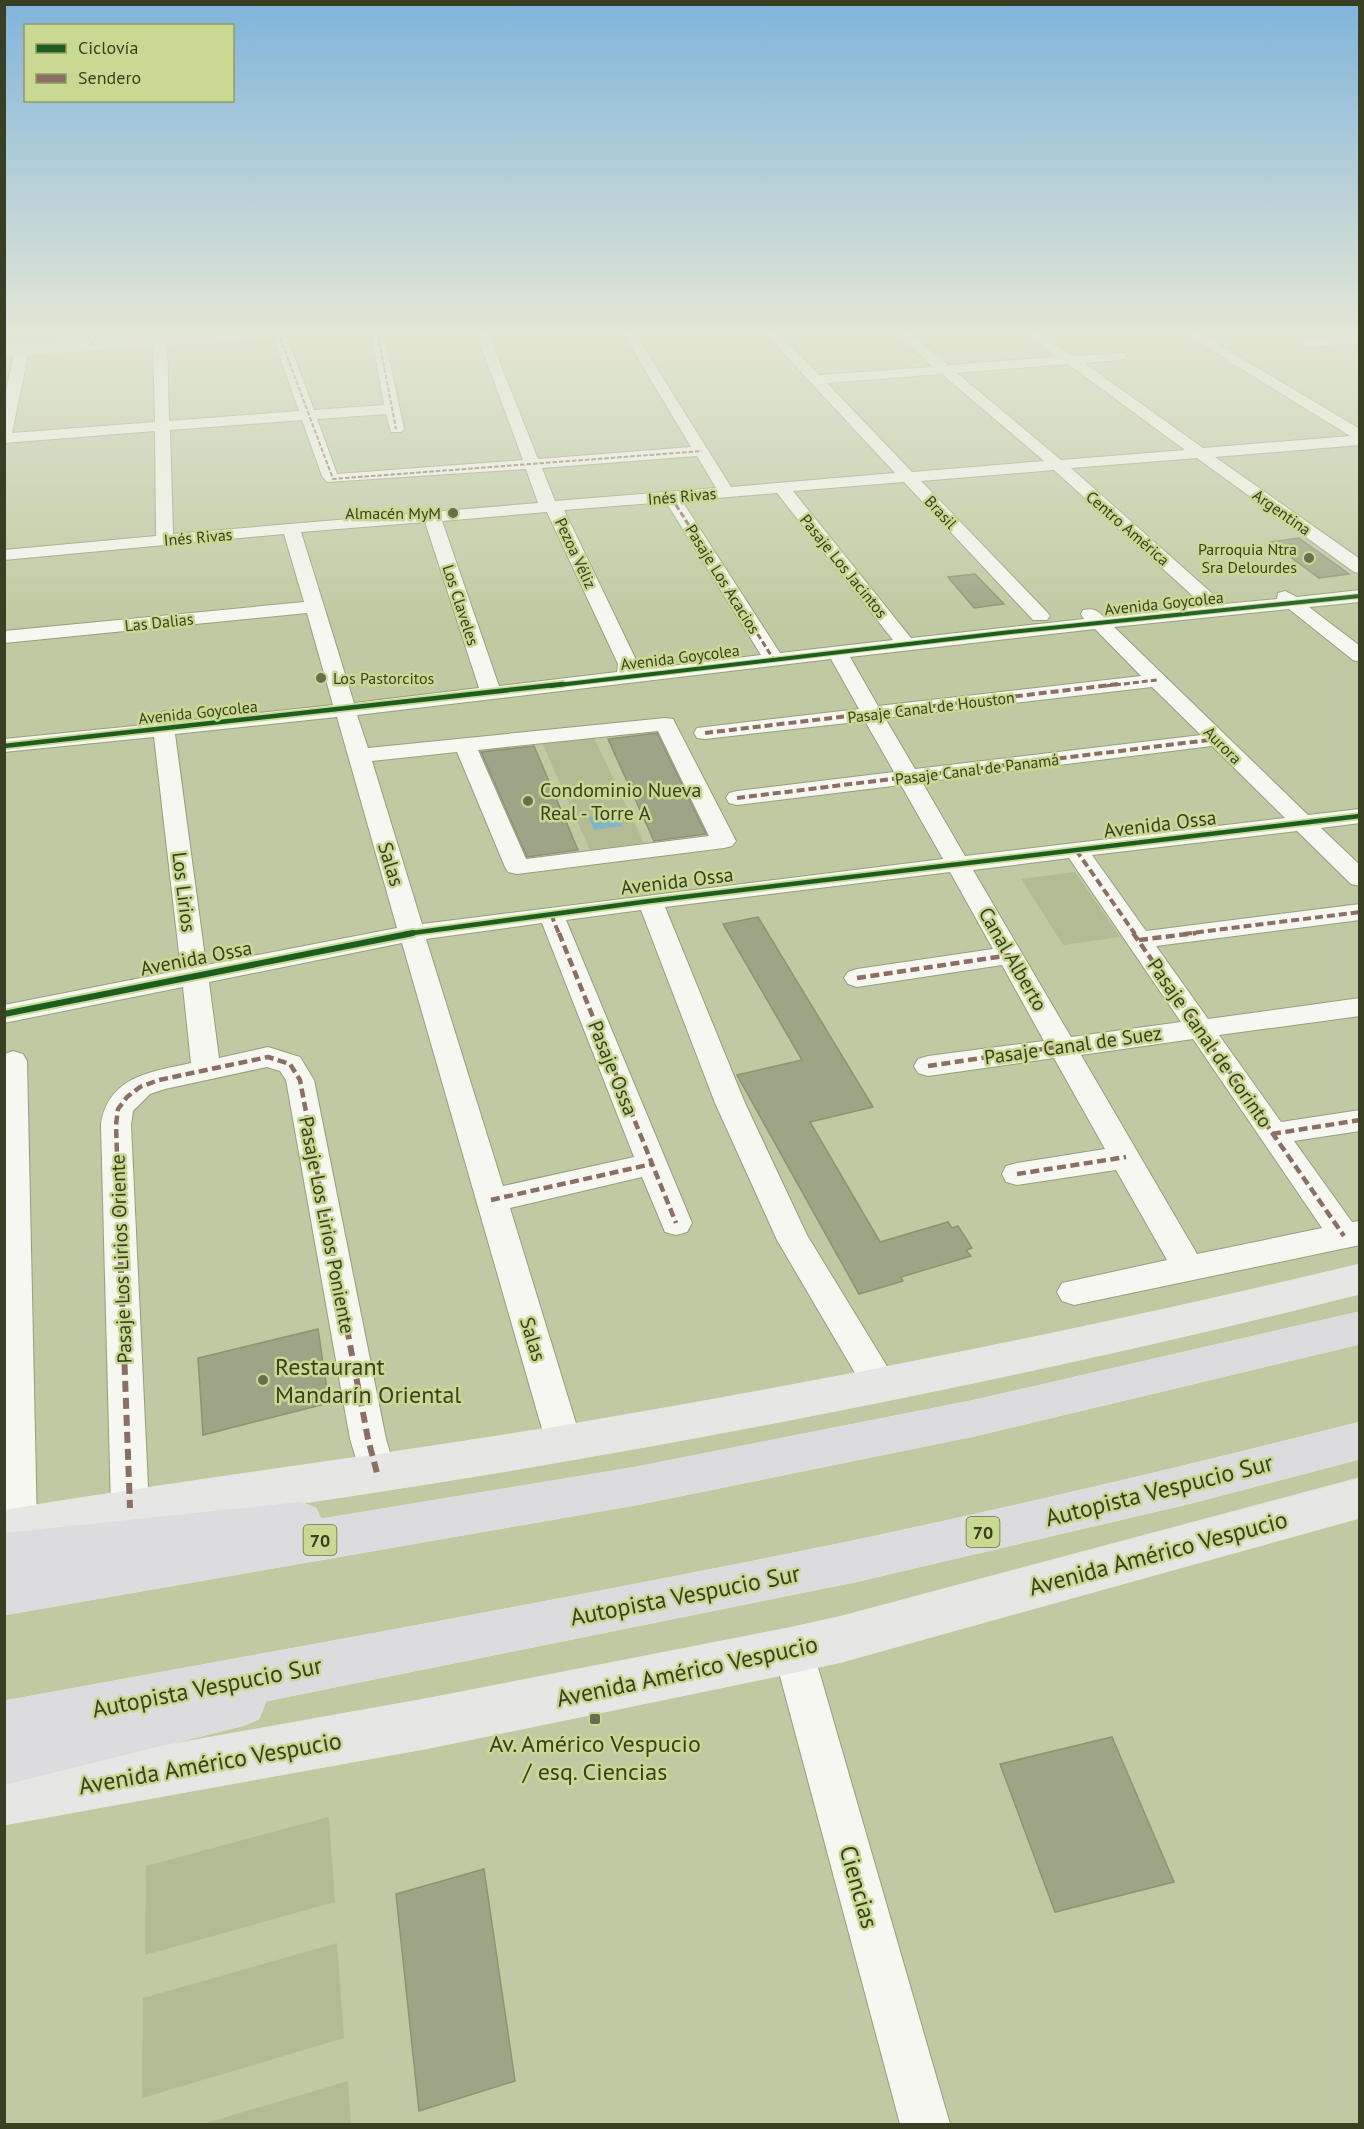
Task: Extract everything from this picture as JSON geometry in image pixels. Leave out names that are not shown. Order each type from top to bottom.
[{"type":"highway","name":"70","points":[[4,1593],[636,1486],[975,1418],[1359,1328]]},
{"type":"highway","name":"Autopista Vespucio Sur","points":[[4,1725],[630,1607],[951,1539],[1359,1440]]},
{"type":"highway","points":[[9,1537],[636,1486]]},
{"type":"highway","points":[[4,1760],[630,1607]]},
{"type":"main road","points":[[9,1537],[130,1508],[377,1473],[564,1443],[881,1386],[1200,1319],[1359,1279]]},
{"type":"main road","name":"Avenida Américo Vespucio","points":[[4,1800],[430,1724],[793,1650],[842,1639],[1359,1498]]},
{"type":"street","points":[[4,436],[121,429]]},
{"type":"street","points":[[162,429],[165,540]]},
{"type":"street","points":[[313,429],[333,479],[702,452]]},
{"type":"street","name":"Pezoa Véliz","points":[[519,429],[547,503],[558,515],[627,670]]},
{"type":"street","points":[[688,429],[727,493]]},
{"type":"street","name":"Brasil","points":[[863,429],[1040,616]]},
{"type":"street","name":"Centro América","points":[[1015,429],[1214,605]]},
{"type":"street","name":"Argentina","points":[[1166,429],[1359,568]]},
{"type":"street","points":[[1345,429],[1359,438]]},
{"type":"street","name":"Inés Rivas","points":[[4,555],[291,528],[1359,438]]},
{"type":"street","name":"Pasaje Los Jacintos","points":[[782,488],[902,638]]},
{"type":"street","name":"Pasaje Los Acacios","points":[[671,497],[770,654]]},
{"type":"street","name":"Los Claveles","points":[[432,517],[489,687]]},
{"type":"street","name":"Salas","points":[[291,528],[564,1443]]},
{"type":"street","name":"Avenida Goycolea","points":[[1286,598],[1359,584]]},
{"type":"street","name":"Avenida Goycolea","points":[[4,746],[165,723],[902,638],[1286,598],[1359,596]]},
{"type":"street","points":[[1286,598],[1359,656]]},
{"type":"street","name":"Las Dalias","points":[[4,637],[314,607]]},
{"type":"street","name":"Avenida Goycolea","points":[[770,654],[837,652],[902,638],[1040,616],[1093,617]]},
{"type":"street","name":"Aurora","points":[[1093,617],[1359,879]]},
{"type":"street","name":"Canal Alberto","points":[[837,652],[1188,1268]]},
{"type":"street","name":"Pasaje Canal de Houston","points":[[705,733],[1157,680]]},
{"type":"street","name":"Avenida Goycolea","points":[[4,733],[165,723]]},
{"type":"street","name":"Los Lirios","points":[[165,723],[206,1068]]},
{"type":"street","points":[[358,756],[665,724],[724,841],[517,867],[465,745]]},
{"type":"street","name":"Pasaje Canal de Panamá","points":[[737,798],[1217,739]]},
{"type":"street","name":"Avenida Ossa","points":[[4,1014],[411,933],[650,901],[1359,816]]},
{"type":"street","name":"Pasaje Canal de Corinto","points":[[1076,850],[1272,1134],[1352,1235]]},
{"type":"street","points":[[650,901],[730,1103],[793,1240],[881,1386]]},
{"type":"street","points":[[1139,940],[1359,912]]},
{"type":"street","name":"Pasaje Ossa","points":[[551,914],[676,1222]]},
{"type":"street","points":[[857,978],[1011,955]]},
{"type":"street","name":"Pasaje Canal de Suez","points":[[928,1066],[1359,1007]]},
{"type":"street","name":"Pasaje Los Lirios Poniente","points":[[206,1068],[268,1057],[290,1064],[300,1080],[368,1439],[377,1473]]},
{"type":"street","points":[[9,1537],[13,1061]]},
{"type":"street","name":"Pasaje Los Lirios Oriente","points":[[130,1508],[118,1109],[127,1097],[140,1087],[206,1068]]},
{"type":"street","points":[[1272,1134],[1359,1120]]},
{"type":"street","points":[[1017,1173],[1126,1156]]},
{"type":"street","points":[[491,1200],[652,1164]]},
{"type":"street","points":[[1074,1292],[1352,1235]]},
{"type":"street","name":"Ciencias","points":[[793,1650],[925,2124]]},
{"type":"green space","points":[[594,738],[644,843],[590,850],[542,743]]},
{"type":"green space","points":[[1075,872],[1120,937],[1063,945],[1021,879]]},
{"type":"green space","points":[[329,1817],[335,1902],[145,1955],[146,1866]]},
{"type":"green space","points":[[337,1943],[344,2038],[142,2098],[143,1998]]},
{"type":"green space","points":[[348,2081],[351,2124],[203,2124]]},
{"type":"water","points":[[617,813],[623,826],[594,830],[589,817]]},
{"type":"building","name":"Parroquia Ntra Sra Delourdes","points":[[1299,538],[1349,574],[1319,578],[1270,542]]},
{"type":"building","points":[[975,574],[1004,604],[974,608],[948,577]]},
{"type":"building","points":[[657,733],[706,834],[654,841],[608,739]]},
{"type":"building","name":"Condominio Nueva Real - Torre A","points":[[534,746],[578,850],[527,857],[481,752]]},
{"type":"building","points":[[758,917],[873,1107],[810,1122],[880,1242],[948,1222],[952,1228],[958,1226],[972,1248],[966,1250],[971,1256],[901,1277],[903,1281],[859,1294],[737,1075],[802,1060],[723,924]]},
{"type":"building","name":"Restaurant Mandarín Oriental","points":[[318,1329],[329,1403],[203,1435],[198,1358]]},
{"type":"building","points":[[1112,1737],[1174,1882],[1055,1912],[1000,1764]]},
{"type":"building","points":[[484,1869],[515,2081],[419,2111],[396,1894]]},
{"type":"marked path","points":[[313,429],[333,479],[702,451]]},
{"type":"marked path","points":[[671,497],[774,660]]},
{"type":"marked path","points":[[705,733],[1157,680]]},
{"type":"marked path","points":[[737,798],[1217,739]]},
{"type":"marked path","points":[[1076,850],[1344,1236]]},
{"type":"marked path","points":[[1139,940],[1360,912]]},
{"type":"marked path","points":[[551,914],[676,1223]]},
{"type":"marked path","points":[[857,978],[1011,955]]},
{"type":"marked path","points":[[928,1066],[1063,1046]]},
{"type":"marked path","points":[[130,1508],[116,1125],[118,1109],[127,1097],[140,1087],[159,1080],[268,1057],[290,1064],[300,1080],[368,1439],[377,1473]]},
{"type":"marked path","points":[[1272,1134],[1360,1120]]},
{"type":"marked path","points":[[1017,1174],[1126,1157]]},
{"type":"marked path","points":[[491,1200],[652,1164]]},
{"type":"cycle path","points":[[4,746],[345,710],[1002,633],[1360,596]]},
{"type":"cycle path","points":[[4,1014],[411,933],[650,901],[1360,816]]},
{"type":"place","name":"Almacén MyM","points":[[453,513]]},
{"type":"place","name":"Parroquia Ntra Sra Delourdes","points":[[1309,558]]},
{"type":"place","name":"Los Pastorcitos","points":[[321,678]]},
{"type":"place","name":"Condominio Nueva Real - Torre A","points":[[528,801]]},
{"type":"place","name":"Restaurant Mandarín Oriental","points":[[263,1380]]},
{"type":"place","name":"Av. Américo Vespucio / esq. Ciencias","points":[[595,1719]]}]
